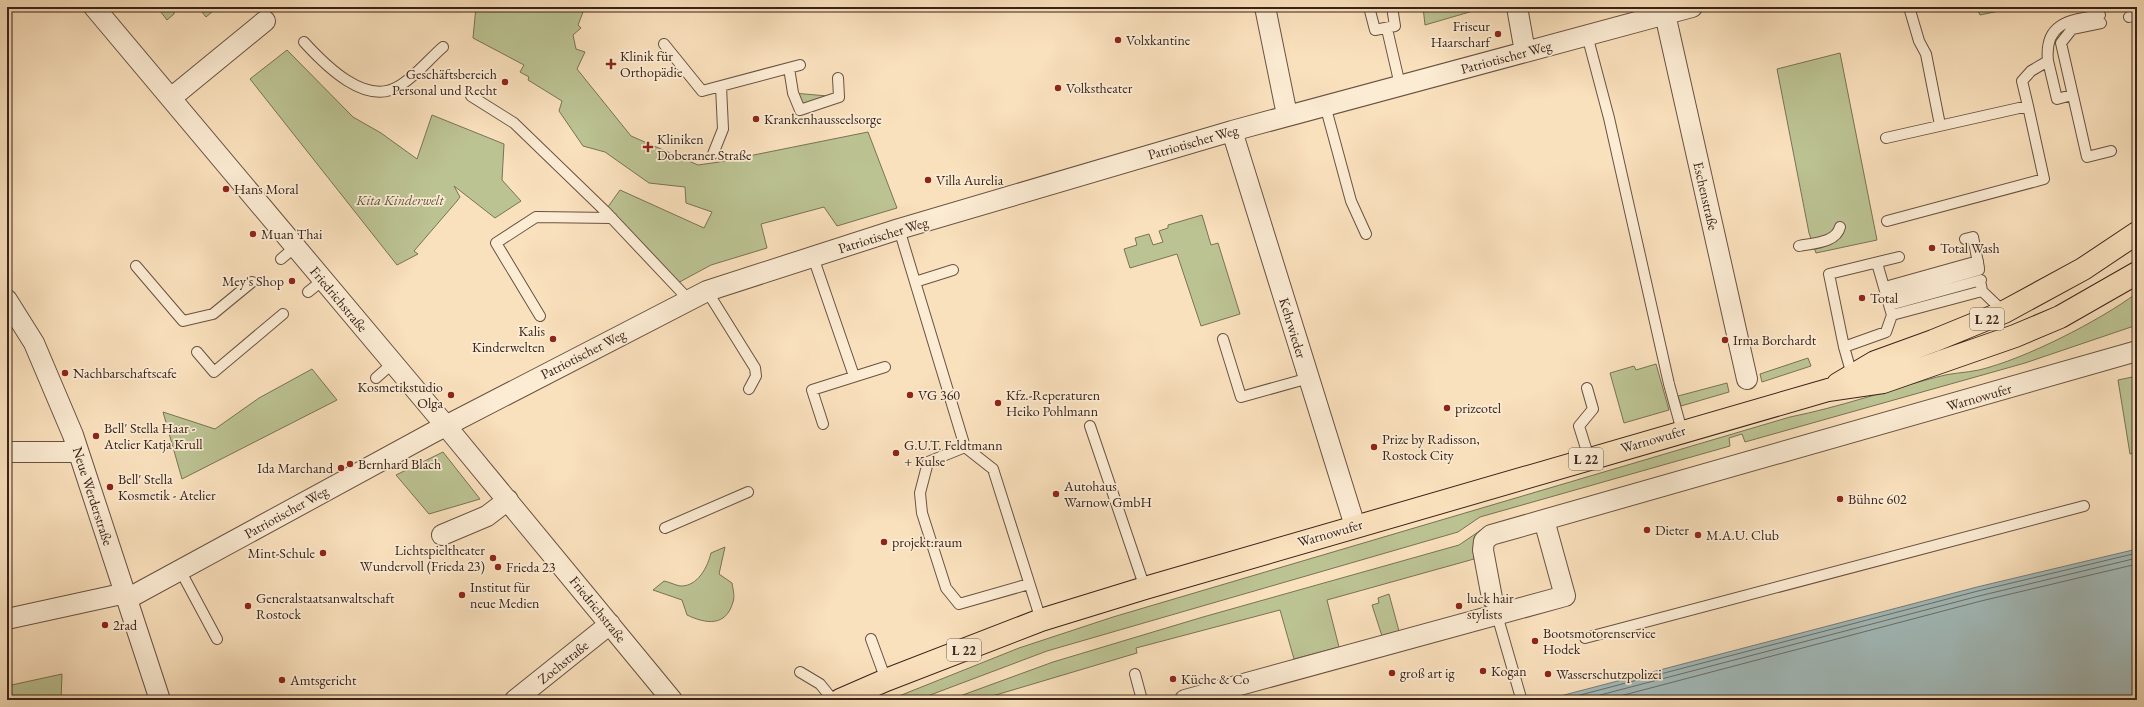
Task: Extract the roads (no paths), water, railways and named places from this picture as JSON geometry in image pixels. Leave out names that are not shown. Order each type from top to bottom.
[{"type":"main road","name":"Warnowufer","points":[[1828,390],[1875,362],[1933,341],[2004,312],[2083,269],[2137,233]]},
{"type":"main road","name":"Warnowufer","points":[[840,700],[886,680],[1041,620],[1145,588],[1682,431],[1828,390],[1883,382],[2015,336],[2060,317],[2137,273]]},
{"type":"street","name":"Friedrichstraße","points":[[94,7],[171,98],[288,253],[316,286],[393,363],[508,500],[672,700]]},
{"type":"street","points":[[1265,7],[1287,115]]},
{"type":"street","points":[[1517,7],[1525,52]]},
{"type":"street","name":"Patriotischer Weg","points":[[7,619],[127,596],[180,570],[446,426],[707,291],[899,229],[1227,132],[1692,7]]},
{"type":"street","name":"Eschenstraße","points":[[1665,14],[1747,379]]},
{"type":"street","points":[[171,98],[265,21]]},
{"type":"street","name":"Kehrwieder","points":[[1227,132],[1309,378],[1355,526]]},
{"type":"street","name":"Neue Werderstraße","points":[[7,300],[34,343],[73,434],[160,700]]},
{"type":"street","name":"Warnowufer","points":[[1495,607],[1483,550],[1484,541],[1491,535],[2137,351]]},
{"type":"street","points":[[7,452],[78,452]]},
{"type":"street","points":[[442,535],[487,516],[508,500]]},
{"type":"street","points":[[1185,700],[1495,607],[1565,596],[1544,520]]},
{"type":"street","name":"Zochstraße","points":[[515,700],[610,624]]},
{"type":"lane","points":[[1370,7],[1375,30],[1394,26],[1392,7]]},
{"type":"lane","points":[[1909,7],[1919,42],[1926,54],[1940,125]]},
{"type":"lane","points":[[2072,94],[2057,98],[2048,61],[2047,49],[2050,35],[2064,22],[2100,19],[2072,29],[2061,43],[2087,157],[2112,151]]},
{"type":"lane","points":[[1387,28],[1400,85]]},
{"type":"lane","points":[[1587,36],[1609,118],[1669,384],[1682,431]]},
{"type":"lane","points":[[304,42],[322,61],[359,89],[384,92],[399,86],[442,47]]},
{"type":"lane","points":[[664,44],[702,91],[800,65]]},
{"type":"lane","points":[[1887,221],[2044,179],[2022,81],[2031,71],[2048,61]]},
{"type":"lane","points":[[789,68],[793,93],[800,110],[839,97],[838,78]]},
{"type":"lane","points":[[713,154],[723,129],[721,86]]},
{"type":"lane","points":[[471,96],[514,123],[612,218],[688,300]]},
{"type":"lane","points":[[1325,105],[1351,201],[1366,234]]},
{"type":"lane","points":[[1886,138],[2028,106]]},
{"type":"lane","points":[[540,316],[496,243],[536,217],[612,218]]},
{"type":"lane","points":[[1799,246],[1830,239],[1837,235],[1840,227]]},
{"type":"lane","points":[[899,229],[965,447],[993,469],[1041,620]]},
{"type":"lane","points":[[1965,239],[1973,237],[1979,265],[1981,286],[2004,312]]},
{"type":"lane","points":[[813,257],[854,376]]},
{"type":"lane","points":[[1852,375],[1844,347],[1829,274],[1899,257]]},
{"type":"lane","points":[[1844,347],[1886,332],[1888,301],[1878,263]]},
{"type":"lane","points":[[1888,301],[1979,265]]},
{"type":"lane","points":[[136,266],[183,321],[213,314],[252,282]]},
{"type":"lane","points":[[915,282],[953,270]]},
{"type":"lane","points":[[1888,301],[1981,286]]},
{"type":"lane","points":[[707,291],[755,368],[756,376],[749,389]]},
{"type":"lane","points":[[197,352],[214,372],[283,314]]},
{"type":"lane","points":[[1223,339],[1241,397],[1309,378]]},
{"type":"lane","points":[[376,378],[393,363]]},
{"type":"lane","points":[[823,424],[812,390],[885,367]]},
{"type":"lane","points":[[1587,388],[1593,409],[1579,426],[1589,458]]},
{"type":"lane","points":[[1090,426],[1145,588]]},
{"type":"lane","points":[[965,447],[928,462],[920,493],[922,513],[946,588],[960,604],[1029,584]]},
{"type":"lane","points":[[665,528],[748,492]]},
{"type":"lane","points":[[1585,638],[2084,506]]},
{"type":"lane","points":[[180,570],[217,639]]},
{"type":"lane","points":[[1495,607],[1521,698]]},
{"type":"lane","points":[[871,639],[886,680]]},
{"type":"lane","points":[[800,672],[820,684],[833,700]]},
{"type":"lane","points":[[1135,674],[1142,700]]},
{"type":"water","points":[[2137,549],[2137,700],[1545,700],[1977,587]]},
{"type":"place","name":"Friseur Haarscharf","points":[[1498,34]]},
{"type":"place","name":"Volxkantine","points":[[1118,40]]},
{"type":"place","name":"Klinik für Orthopädie","points":[[611,64]]},
{"type":"place","name":"Geschäftsbereich Personal und Recht","points":[[505,82]]},
{"type":"place","name":"Volkstheater","points":[[1058,88]]},
{"type":"place","name":"Krankenhausseelsorge","points":[[756,119]]},
{"type":"place","name":"Kliniken Doberaner Straße","points":[[648,147]]},
{"type":"place","name":"Villa Aurelia","points":[[928,180]]},
{"type":"place","name":"Hans Moral","points":[[226,189]]},
{"type":"place","name":"Muan Thai","points":[[253,234]]},
{"type":"place","name":"Total Wash","points":[[1932,248]]},
{"type":"place","name":"Mey's Shop","points":[[292,281]]},
{"type":"place","name":"Total","points":[[1862,298]]},
{"type":"place","name":"Kalis Kinderwelten","points":[[553,339]]},
{"type":"place","name":"Irma Borchardt","points":[[1725,340]]},
{"type":"place","name":"Nachbarschaftscafe","points":[[65,373]]},
{"type":"place","name":"Kosmetikstudio Olga","points":[[451,395]]},
{"type":"place","name":"VG 360","points":[[910,395]]},
{"type":"place","name":"Kfz.-Reperaturen Heiko Pohlmann","points":[[998,403]]},
{"type":"place","name":"prizeotel","points":[[1447,408]]},
{"type":"place","name":"Bell' Stella Haar - Atelier Katja Krull","points":[[96,436]]},
{"type":"place","name":"Prize by Radisson, Rostock City","points":[[1374,447]]},
{"type":"place","name":"G.U.T. Feldtmann + Kulse","points":[[896,453]]},
{"type":"place","name":"Bernhard Blach","points":[[350,464]]},
{"type":"place","name":"Ida Marchand","points":[[341,468]]},
{"type":"place","name":"Bell' Stella Kosmetik - Atelier","points":[[110,487]]},
{"type":"place","name":"Autohaus Warnow GmbH","points":[[1056,494]]},
{"type":"place","name":"Bühne 602","points":[[1840,499]]},
{"type":"place","name":"Dieter","points":[[1647,530]]},
{"type":"place","name":"M.A.U. Club","points":[[1698,535]]},
{"type":"place","name":"projekt:raum","points":[[884,542]]},
{"type":"place","name":"Mint-Schule","points":[[323,553]]},
{"type":"place","name":"Lichtspieltheater Wundervoll (Frieda 23)","points":[[493,558]]},
{"type":"place","name":"Frieda 23","points":[[498,567]]},
{"type":"place","name":"Institut für neue Medien","points":[[462,595]]},
{"type":"place","name":"Generalstaatsanwaltschaft Rostock","points":[[248,606]]},
{"type":"place","name":"luck hair stylists","points":[[1459,606]]},
{"type":"place","name":"2rad","points":[[105,625]]},
{"type":"place","name":"Bootsmotorenservice Hodek","points":[[1535,641]]},
{"type":"place","name":"Kogan","points":[[1483,671]]},
{"type":"place","name":"groß art ig","points":[[1392,673]]},
{"type":"place","name":"Wasserschutzpolizei","points":[[1548,674]]},
{"type":"place","name":"Küche & Co","points":[[1173,679]]},
{"type":"place","name":"Amtsgericht","points":[[282,680]]},
{"type":"park label","name":"Kita Kinderwelt","points":[[400,200]]}]
